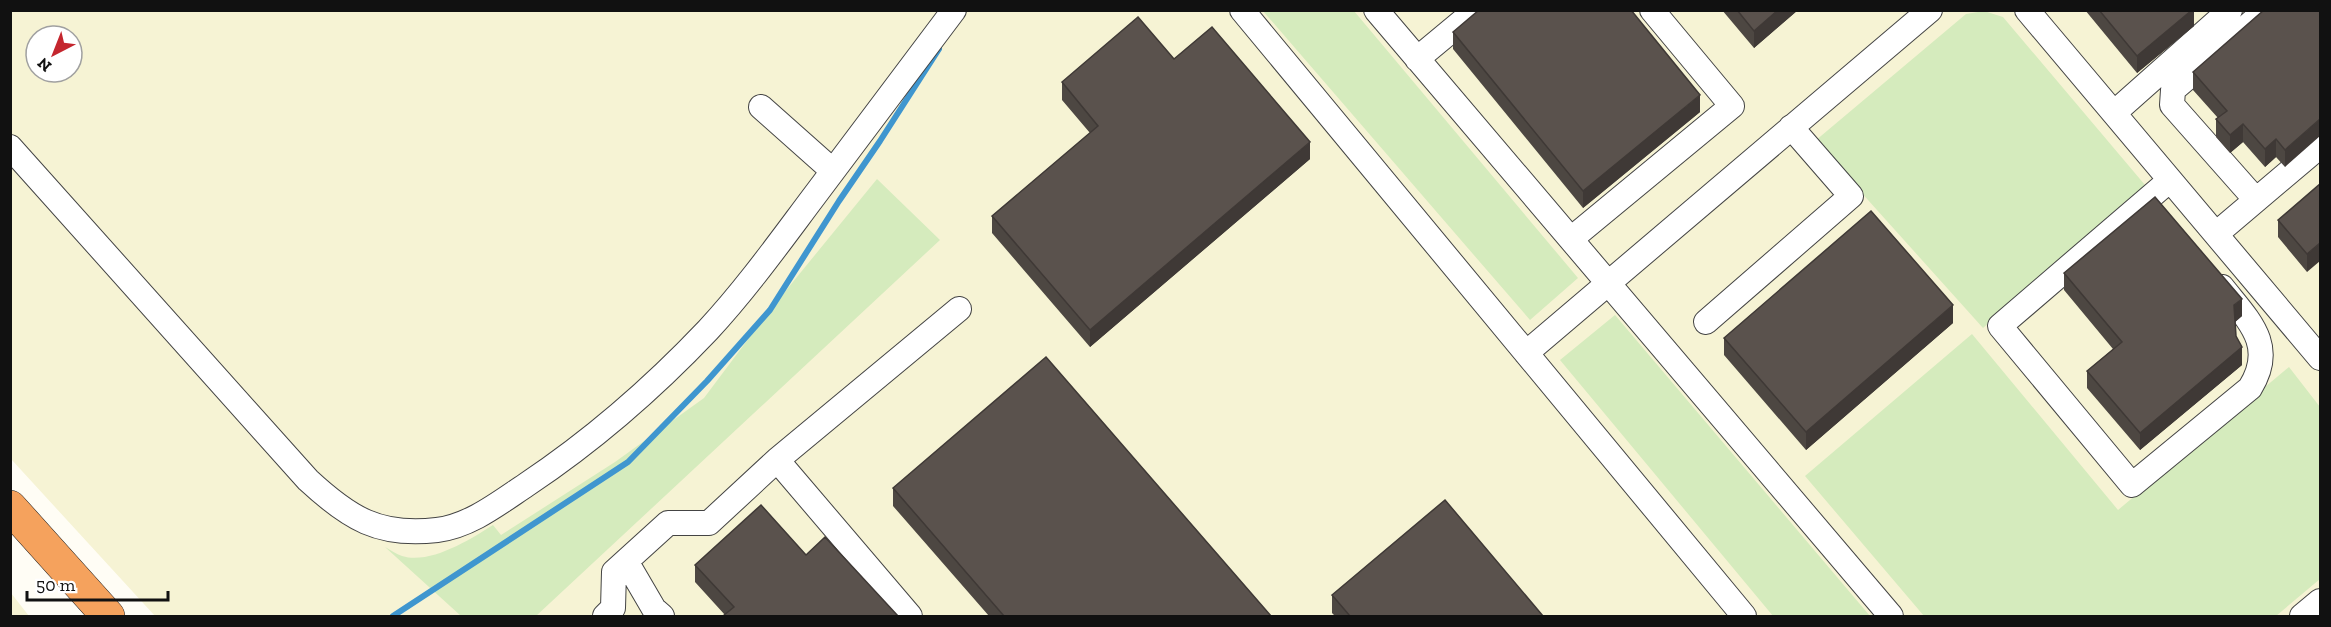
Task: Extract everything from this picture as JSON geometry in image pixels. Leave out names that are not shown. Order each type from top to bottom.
[{"type":"highway","points":[[10,507],[108,616]]},
{"type":"street","points":[[10,147],[314,486],[344,512],[365,522],[389,529],[440,530],[464,523],[490,508],[573,452],[623,412],[722,313],[754,275],[954,10]]},
{"type":"street","points":[[1242,10],[1744,616]]},
{"type":"street","points":[[1376,10],[1891,616]]},
{"type":"street","points":[[1417,59],[1476,10]]},
{"type":"street","points":[[1571,239],[1732,106],[1652,10]]},
{"type":"street","points":[[1526,353],[1930,10]]},
{"type":"street","points":[[2027,10],[2216,234],[2313,333],[2320,358]]},
{"type":"street","points":[[2114,113],[2230,10]]},
{"type":"street","points":[[2256,200],[2172,105],[2173,90],[2266,10]]},
{"type":"street","points":[[761,107],[833,171]]},
{"type":"street","points":[[1706,321],[1851,196],[1791,127]]},
{"type":"street","points":[[2216,234],[2320,146]]},
{"type":"street","points":[[2170,180],[2157,206],[2000,326],[2132,485],[2250,388],[2258,375],[2261,361],[2260,342],[2252,324],[2208,269]]},
{"type":"street","points":[[604,616],[613,608],[614,572],[668,523],[709,523],[777,460],[959,309]]},
{"type":"street","points":[[777,460],[910,616]]},
{"type":"street","points":[[626,561],[654,609],[662,616]]},
{"type":"street","points":[[2302,616],[2320,601]]},
{"type":"shaded area","points":[[11,11],[2320,11],[2320,616],[155,616],[11,459]]},
{"type":"shaded area","points":[[11,593],[29,616],[11,616]]},
{"type":"green space","points":[[1263,11],[1354,11],[1578,278],[1530,320]]},
{"type":"green space","points":[[1984,11],[2003,17],[2145,185],[1983,328],[1815,141],[1966,14]]},
{"type":"green space","points":[[877,179],[940,240],[536,616],[461,616],[385,547],[402,556],[425,557],[450,549],[493,525],[501,535],[615,462],[704,398],[770,310]]},
{"type":"green space","points":[[1615,315],[1870,616],[1773,616],[1560,360]]},
{"type":"green space","points":[[1972,334],[2118,510],[2289,367],[2320,407],[2320,579],[2276,616],[1924,616],[1805,476]]},
{"type":"building","points":[[1479,10],[1631,10],[1700,95],[1583,191],[1453,32]]},
{"type":"building","points":[[1737,10],[1778,10],[1754,31]]},
{"type":"building","points":[[2099,10],[2192,10],[2137,56]]},
{"type":"building","points":[[2264,10],[2320,10],[2320,119],[2285,150],[2276,139],[2265,149],[2243,124],[2230,135],[2216,119],[2227,111],[2193,72]]},
{"type":"building","points":[[1138,17],[1174,59],[1212,27],[1310,142],[1090,330],[992,216],[1098,126],[1062,82]]},
{"type":"building","points":[[2320,184],[2320,243],[2307,254],[2278,220]]},
{"type":"building","points":[[2155,197],[2242,299],[2234,305],[2236,336],[2242,347],[2140,433],[2087,371],[2122,342],[2064,273]]},
{"type":"building","points":[[1871,211],[1953,305],[1806,432],[1724,338]]},
{"type":"building","points":[[1046,357],[1271,616],[1004,616],[893,488]]},
{"type":"building","points":[[1445,500],[1543,616],[1350,616],[1332,595]]},
{"type":"building","points":[[761,505],[806,555],[825,537],[898,616],[723,616],[734,607],[695,565]]},
{"type":"waterway","points":[[393,616],[628,462],[707,381],[770,310],[939,49]]}]
